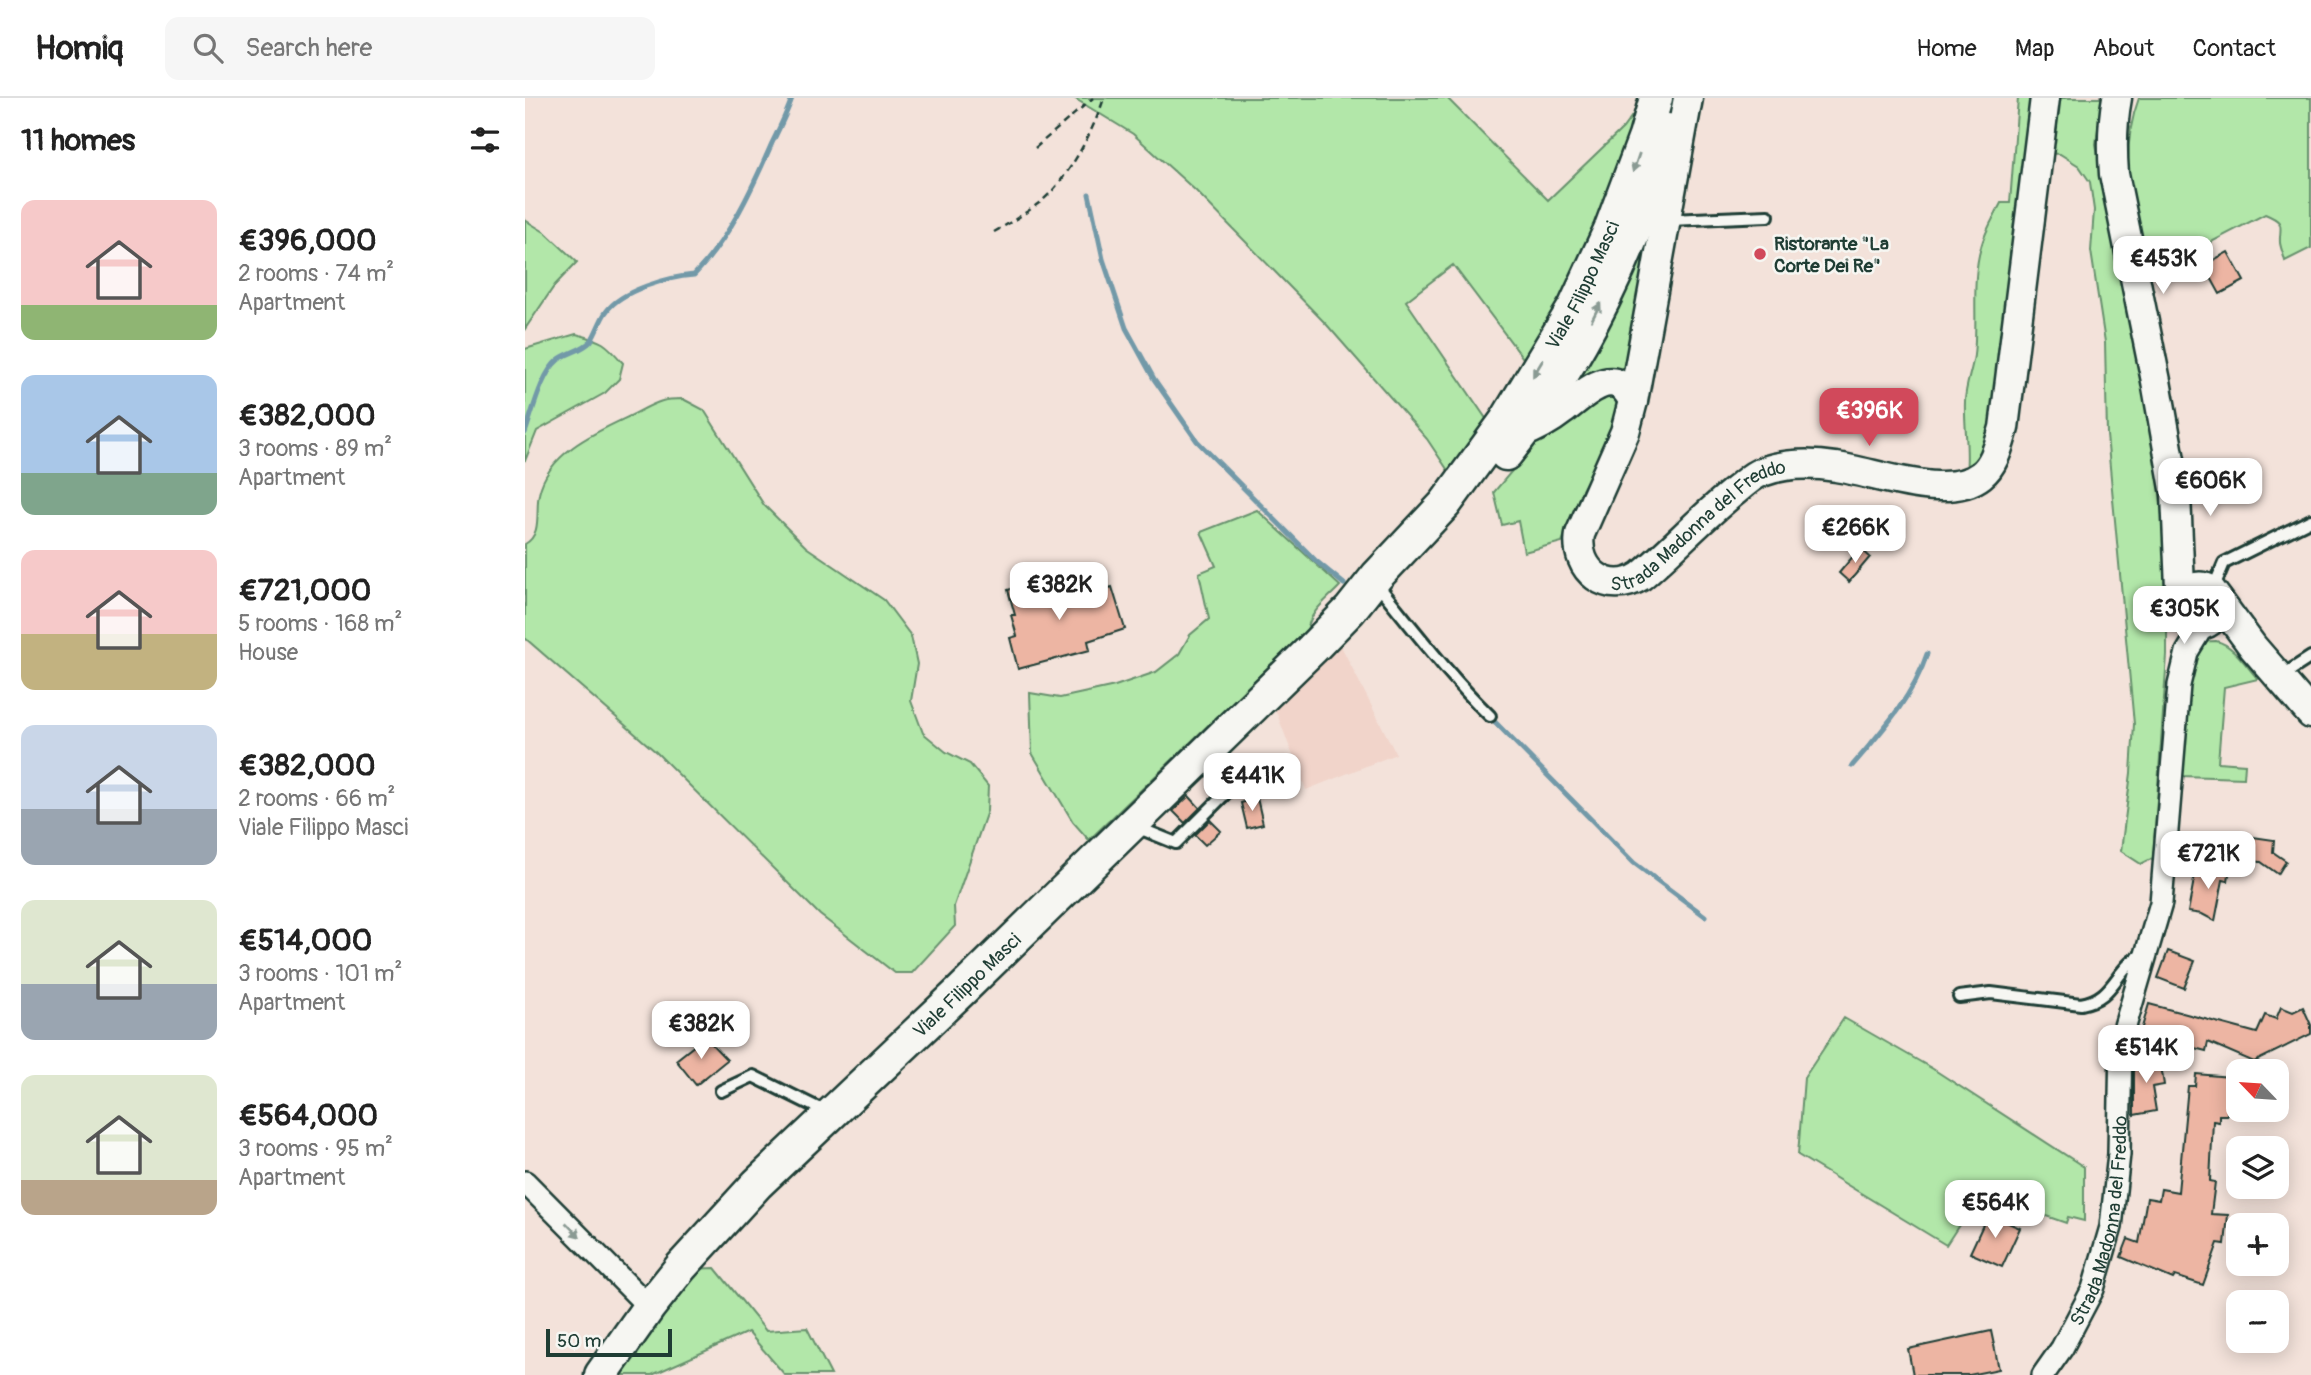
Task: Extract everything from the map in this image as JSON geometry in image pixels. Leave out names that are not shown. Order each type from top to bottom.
[{"type":"main road","name":"Viale Filippo Masci","points":[[601,1375],[681,1267],[757,1184],[961,991],[1350,610],[1445,504],[1505,422],[1574,306],[1624,196],[1657,98]]},
{"type":"main road","name":"Viale Filippo Masci","points":[[1663,98],[1660,119],[1663,149]]},
{"type":"main road","name":"Viale Filippo Masci","points":[[1377,583],[1415,558],[1457,515],[1523,433],[1576,348],[1612,281],[1655,178],[1677,98]]},
{"type":"main road","name":"Strada Madonna del Freddo","points":[[1688,98],[1633,401],[1625,432],[1578,543],[1580,558],[1589,572],[1611,583],[1630,582],[1641,576],[1706,513],[1758,473],[1781,466],[1805,464],[1946,486],[1966,483],[1981,476],[1990,466],[2004,428],[2045,98]]},
{"type":"main road","name":"Strada Madonna del Freddo","points":[[2117,98],[2112,133],[2114,174],[2156,381],[2186,565],[2202,605]]},
{"type":"main road","name":"Strada Madonna del Freddo","points":[[1663,149],[1666,220]]},
{"type":"main road","points":[[1523,433],[1539,427],[1599,383],[1612,382],[1621,386],[1633,401]]},
{"type":"main road","name":"Viale Filippo Masci","points":[[1479,460],[1498,444],[1523,433]]},
{"type":"main road","name":"Strada Madonna del Freddo","points":[[2176,494],[2202,605]]},
{"type":"main road","points":[[2202,605],[2224,627],[2253,647],[2311,714]]},
{"type":"street","name":"Strada Madonna del Freddo","points":[[2043,1375],[2062,1348],[2093,1289],[2111,1227],[2119,1154],[2121,1040],[2161,903],[2179,685],[2177,653],[2202,605]]},
{"type":"street","points":[[525,1182],[649,1307]]},
{"type":"lane","points":[[1666,220],[1768,216]]},
{"type":"lane","points":[[2202,605],[2224,563],[2311,520]]},
{"type":"lane","points":[[1377,583],[1387,600],[1463,690],[1490,716]]},
{"type":"lane","points":[[2280,677],[2311,657]]},
{"type":"lane","points":[[1131,825],[1176,843],[1225,794],[1212,746]]},
{"type":"lane","points":[[1959,997],[1991,993],[2081,1004],[2093,1002],[2106,993],[2130,963],[2147,951]]},
{"type":"lane","points":[[720,1091],[753,1076],[831,1114]]},
{"type":"path","points":[[1035,148],[1093,98]]},
{"type":"path","points":[[994,232],[1040,203],[1055,187],[1087,137],[1104,98]]},
{"type":"shaded area","points":[[1339,642],[1396,754],[1306,790],[1274,706]]},
{"type":"green space","points":[[1074,98],[1447,98],[1548,200],[1623,128],[1645,98],[1608,212],[1529,366],[1453,265],[1406,301],[1489,423],[1449,472],[1427,439],[1327,325],[1196,191],[1133,134]]},
{"type":"green space","points":[[2018,98],[2034,98],[1989,442],[1966,473],[1965,396],[1974,355],[1978,260],[1985,235],[2001,203],[2010,203]]},
{"type":"green space","points":[[2050,98],[2102,98],[2096,144],[2159,477],[2167,575],[2167,655],[2153,858],[2141,864],[2121,851],[2134,724],[2107,435],[2105,342],[2091,251],[2094,210],[2090,182],[2079,166],[2060,154],[2043,153]]},
{"type":"green space","points":[[2139,98],[2311,98],[2311,248],[2285,261],[2280,243],[2279,223],[2265,214],[2144,277],[2132,210],[2128,165],[2132,120]]},
{"type":"green space","points":[[1659,194],[1624,382],[1561,398]]},
{"type":"green space","points":[[525,220],[546,233],[577,262],[555,285],[525,329]]},
{"type":"green space","points":[[576,334],[603,343],[612,351],[623,363],[619,379],[605,393],[537,431],[525,461],[525,349]]},
{"type":"green space","points":[[1592,392],[1613,395],[1620,407],[1607,444],[1582,490],[1562,542],[1524,552],[1518,521],[1502,525],[1494,492],[1549,427]]},
{"type":"green space","points":[[683,399],[704,410],[764,505],[806,547],[884,600],[911,636],[917,664],[911,701],[923,733],[946,752],[970,764],[988,786],[987,811],[954,906],[955,926],[912,973],[895,973],[820,915],[656,752],[525,638],[525,544],[531,540],[536,528],[538,500],[544,479],[563,455],[590,436],[658,402]]},
{"type":"green space","points":[[1257,510],[1340,586],[1316,611],[1307,630],[1089,840],[1073,822],[1032,753],[1030,693],[1060,698],[1115,686],[1156,672],[1179,654],[1190,635],[1209,619],[1199,573],[1216,566],[1201,532]]},
{"type":"green space","points":[[2216,641],[2234,651],[2258,679],[2224,687],[2218,762],[2245,764],[2244,778],[2181,776],[2190,670],[2200,646]]},
{"type":"green space","points":[[1844,1018],[1933,1069],[2084,1167],[2084,1221],[2068,1217],[2066,1223],[1980,1193],[1946,1245],[1798,1155],[1804,1078]]},
{"type":"green space","points":[[715,1268],[766,1331],[807,1328],[831,1375],[785,1375],[748,1332],[652,1375],[610,1375],[689,1269]]},
{"type":"building","points":[[2228,252],[2244,281],[2220,294],[2204,265]]},
{"type":"building","points":[[1860,548],[1870,557],[1849,582],[1839,573]]},
{"type":"building","points":[[1054,576],[1062,602],[1112,587],[1125,629],[1088,641],[1090,650],[1018,669],[1010,638],[1017,636],[1008,590]]},
{"type":"building","points":[[1189,796],[1200,808],[1185,823],[1173,811]]},
{"type":"building","points":[[1257,798],[1263,824],[1247,828],[1241,803]]},
{"type":"building","points":[[1210,820],[1221,831],[1205,845],[1195,835]]},
{"type":"building","points":[[2253,837],[2274,840],[2273,852],[2286,861],[2278,874],[2261,862],[2250,861]]},
{"type":"building","points":[[2206,863],[2230,868],[2228,881],[2223,880],[2215,921],[2202,914],[2188,912],[2195,874],[2204,875]]},
{"type":"building","points":[[2168,951],[2195,961],[2184,988],[2158,978]]},
{"type":"building","points":[[2149,1004],[2257,1033],[2265,1015],[2276,1019],[2281,1007],[2293,1012],[2303,1007],[2311,1025],[2311,1034],[2260,1059],[2247,1059],[2208,1042],[2206,1051],[2140,1034]]},
{"type":"building","points":[[705,1037],[727,1060],[696,1085],[676,1060]]},
{"type":"building","points":[[2160,1059],[2164,1085],[2152,1087],[2156,1111],[2134,1115],[2134,1063]]},
{"type":"building","points":[[2196,1074],[2226,1077],[2226,1115],[2219,1115],[2219,1122],[2213,1121],[2210,1181],[2215,1182],[2211,1214],[2226,1215],[2225,1244],[2218,1243],[2203,1285],[2175,1276],[2173,1279],[2121,1257],[2128,1239],[2139,1243],[2147,1198],[2159,1200],[2161,1189],[2178,1192],[2188,1086],[2195,1086]]},
{"type":"building","points":[[1988,1214],[2020,1228],[2002,1267],[1970,1253]]},
{"type":"building","points":[[1991,1331],[1999,1369],[1969,1375],[1913,1375],[1908,1349]]},
{"type":"waterway","points":[[525,433],[538,394],[552,366],[562,357],[591,341],[604,315],[613,304],[646,286],[694,275],[707,261],[729,230],[748,195],[792,98]]},
{"type":"waterway","points":[[1089,194],[1103,259],[1126,328],[1154,379],[1197,441],[1316,561],[1344,584]]},
{"type":"waterway","points":[[1852,766],[1905,699],[1927,654]]},
{"type":"waterway","points":[[1495,722],[1634,863],[1705,916]]},
{"type":"place","name":"Ristorante \"La Corte Dei Re\"","points":[[1760,254]]}]
